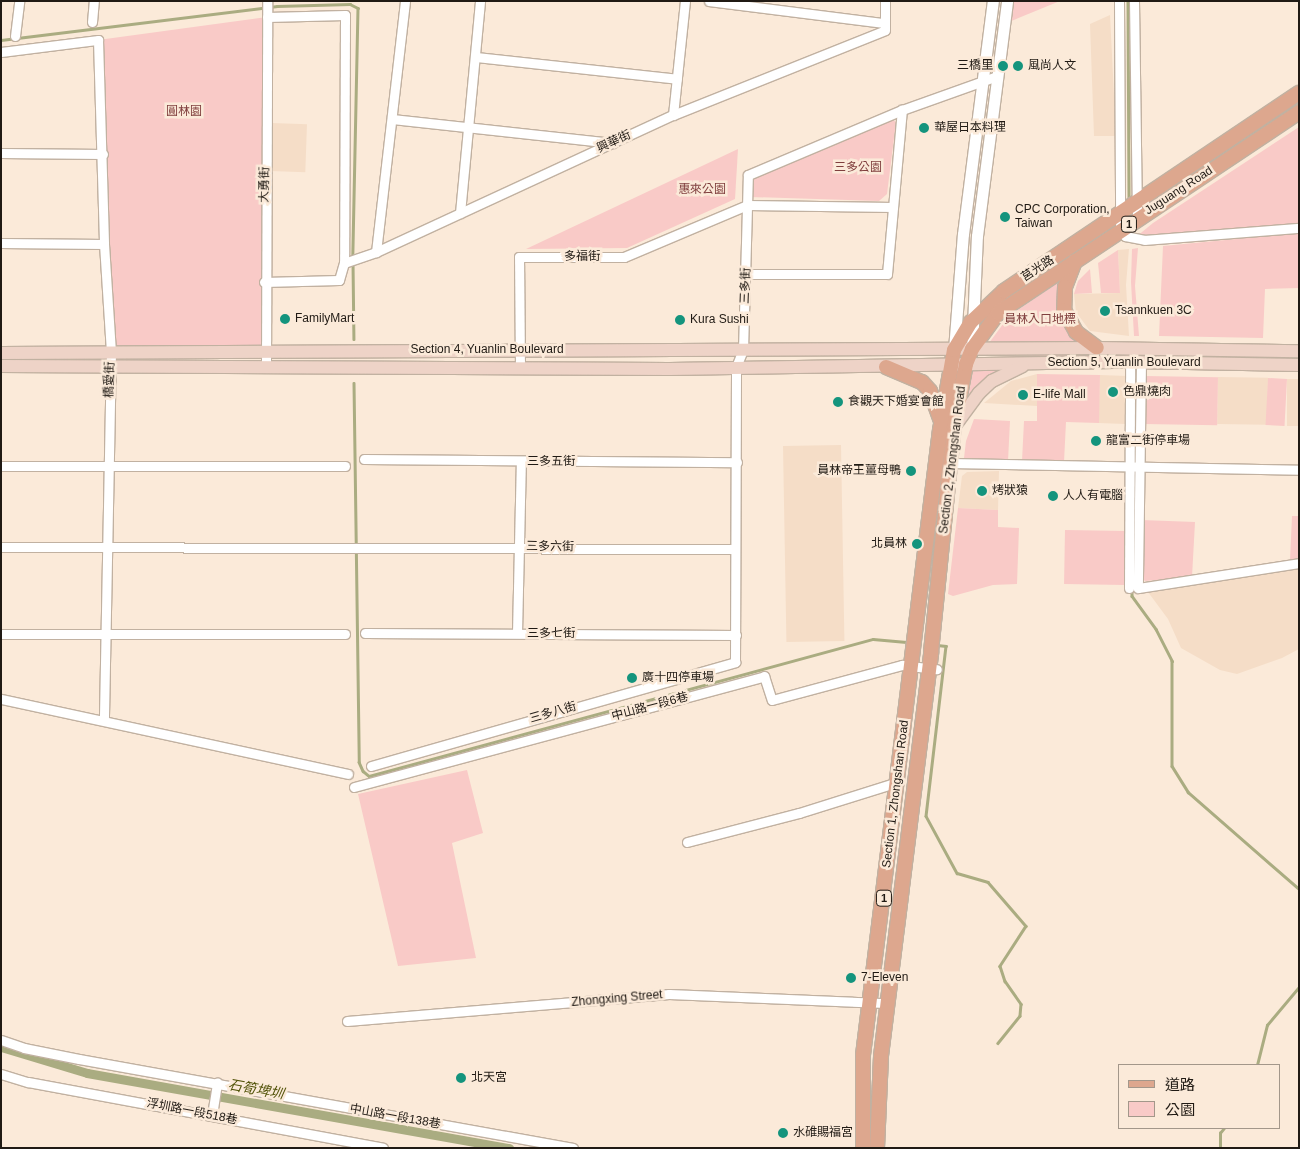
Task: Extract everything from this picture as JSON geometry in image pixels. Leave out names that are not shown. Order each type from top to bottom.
[{"type":"main road","name":"Juguang Road","points":[[972,349],[998,313],[1076,258],[1120,230],[1136,211],[1299,93]]},
{"type":"main road","name":"Juguang Road","points":[[1136,211],[1299,112]]},
{"type":"main road","name":"莒光路","points":[[954,350],[971,322],[1004,291],[1121,214],[1136,211]]},
{"type":"main road","points":[[1076,258],[1066,282],[1064,310],[1076,332],[1098,348]]},
{"type":"main road","name":"Section 5, Yuanlin Boulevard","points":[[972,349],[1098,348],[1299,351]]},
{"type":"main road","name":"Section 4, Yuanlin Boulevard","points":[[1,353],[266,350],[972,349]]},
{"type":"main road","name":"Section 2, Zhongshan Road","points":[[914,650],[948,425],[972,349]]},
{"type":"main road","name":"Section 2, Zhongshan Road","points":[[931,652],[950,463],[948,425],[950,366],[954,350]]},
{"type":"main road","name":"Section 5, Yuanlin Boulevard","points":[[950,366],[966,364],[1135,362],[1299,366]]},
{"type":"main road","points":[[886,367],[922,382],[930,391],[948,425],[992,381],[1023,366],[1046,363]]},
{"type":"main road","name":"Section 4, Yuanlin Boulevard","points":[[1,366],[520,368],[950,366]]},
{"type":"main road","name":"Section 1, Zhongshan Road","points":[[863,1148],[863,1056],[872,1000],[914,650]]},
{"type":"main road","name":"Section 1, Zhongshan Road","points":[[877,1148],[880,1065],[933,669],[931,652]]},
{"type":"street","points":[[15,36],[19,1]]},
{"type":"street","points":[[92,22],[94,1]]},
{"type":"street","name":"大勇街","points":[[266,368],[264,282],[267,1]]},
{"type":"street","points":[[376,252],[405,1]]},
{"type":"street","points":[[460,214],[480,1]]},
{"type":"street","points":[[673,115],[685,1]]},
{"type":"street","points":[[709,1],[885,27],[885,1]]},
{"type":"street","name":"Section 2, Zhongshan Road","points":[[954,350],[963,234],[993,1]]},
{"type":"street","name":"Section 2, Zhongshan Road","points":[[972,349],[971,322],[977,236],[1007,1]]},
{"type":"street","points":[[1119,1],[1120,230],[1124,236],[1145,240],[1299,228]]},
{"type":"street","points":[[1134,1],[1136,211]]},
{"type":"street","points":[[264,282],[339,280],[346,263],[345,15],[267,15]]},
{"type":"street","name":"興華街","points":[[346,263],[376,252],[460,214],[673,115],[885,27]]},
{"type":"street","name":"橋愛街","points":[[1,52],[98,40],[103,154],[104,244],[111,351],[104,720]]},
{"type":"street","points":[[476,56],[677,79]]},
{"type":"street","name":"三多街","points":[[735,662],[736,367],[743,350],[748,176],[902,110],[997,76]]},
{"type":"street","points":[[746,274],[887,274],[902,110]]},
{"type":"street","points":[[392,119],[613,143]]},
{"type":"street","points":[[579,139],[585,156]]},
{"type":"street","points":[[1,153],[103,154]]},
{"type":"street","points":[[747,205],[893,207]]},
{"type":"street","name":"多福街","points":[[520,368],[522,350],[519,257],[624,257],[747,205]]},
{"type":"street","points":[[1,243],[104,244]]},
{"type":"street","points":[[1134,588],[1131,468],[1135,362]]},
{"type":"street","points":[[1134,588],[1140,469],[1135,362]]},
{"type":"street","name":"三多五街","points":[[364,459],[521,462],[737,462]]},
{"type":"street","points":[[517,633],[521,462]]},
{"type":"street","points":[[950,463],[1140,469],[1299,470]]},
{"type":"street","points":[[1,466],[108,464],[345,466]]},
{"type":"street","name":"三多六街","points":[[1,547],[735,549]]},
{"type":"street","points":[[1134,588],[1299,563]]},
{"type":"street","name":"三多七街","points":[[365,633],[736,635]]},
{"type":"street","points":[[1,634],[345,634]]},
{"type":"street","name":"三多八街","points":[[371,766],[403,755],[735,662]]},
{"type":"street","name":"中山路一段6巷","points":[[354,787],[764,676],[772,700],[902,665],[933,669]]},
{"type":"street","points":[[1,699],[348,774]]},
{"type":"street","points":[[687,842],[799,813],[898,782]]},
{"type":"street","name":"Zhongxing Street","points":[[347,1021],[669,994],[872,1000],[887,1003]]},
{"type":"street","name":"中山路一段138巷","points":[[1,1040],[33,1050],[573,1148]]},
{"type":"street","name":"浮圳路一段518巷","points":[[1,1074],[28,1082],[383,1148]]},
{"type":"street","points":[[212,1115],[217,1082]]},
{"type":"shaded area","points":[[1110,15],[1116,136],[1094,136],[1090,24]]},
{"type":"shaded area","points":[[272,123],[307,124],[305,172],[270,171]]},
{"type":"shaded area","points":[[1129,249],[1126,285],[1129,336],[1090,331],[1076,312],[1074,294],[1120,293],[1118,250]]},
{"type":"shaded area","points":[[1037,374],[1037,406],[984,403],[1011,381]]},
{"type":"shaded area","points":[[1100,375],[1127,376],[1125,424],[1098,423]]},
{"type":"shaded area","points":[[1218,377],[1268,378],[1267,425],[1217,424]]},
{"type":"shaded area","points":[[1287,379],[1299,379],[1299,426],[1287,426]]},
{"type":"shaded area","points":[[841,445],[844,641],[786,642],[783,446]]},
{"type":"shaded area","points":[[999,471],[998,510],[958,508],[962,476],[967,472]]},
{"type":"shaded area","points":[[1299,568],[1299,649],[1282,658],[1237,674],[1220,670],[1181,648],[1168,619],[1148,592]]},
{"type":"green space","points":[[1012,1],[1060,1],[1009,22]]},
{"type":"green space","name":"圓林園","points":[[267,17],[266,350],[111,351],[98,40]]},
{"type":"green space","name":"三多公園","points":[[893,120],[896,122],[887,194],[879,201],[750,197],[750,179]]},
{"type":"green space","points":[[1299,127],[1299,223],[1136,237],[1153,223]]},
{"type":"green space","name":"惠來公園","points":[[738,149],[735,199],[627,248],[526,249]]},
{"type":"green space","points":[[1299,233],[1299,288],[1265,289],[1263,338],[1159,336],[1163,246]]},
{"type":"green space","points":[[1138,248],[1135,286],[1139,336],[1134,336],[1131,282],[1132,249]]},
{"type":"green space","points":[[1118,250],[1120,293],[1101,293],[1098,263]]},
{"type":"green space","points":[[1090,269],[1092,293],[1074,294],[1078,281]]},
{"type":"green space","name":"員林入口地標","points":[[1060,281],[1079,343],[989,343],[1009,316]]},
{"type":"green space","points":[[1077,352],[1299,356],[1299,360],[995,358]]},
{"type":"green space","points":[[999,369],[1000,372],[968,398],[973,371]]},
{"type":"green space","points":[[1037,374],[1100,375],[1099,423],[1066,422],[1064,462],[1022,461],[1024,421],[1037,421]]},
{"type":"green space","points":[[1145,376],[1218,377],[1217,425],[1144,424]]},
{"type":"green space","points":[[1268,378],[1287,379],[1285,426],[1266,425]]},
{"type":"green space","points":[[974,419],[1010,421],[1008,461],[964,458],[966,441]]},
{"type":"green space","points":[[958,508],[998,510],[998,527],[1019,528],[1017,584],[993,585],[953,596],[948,594]]},
{"type":"green space","points":[[1292,516],[1299,516],[1299,559],[1290,561]]},
{"type":"green space","points":[[1141,520],[1195,522],[1192,577],[1145,581],[1140,576]]},
{"type":"green space","points":[[1065,530],[1126,531],[1125,585],[1064,584]]},
{"type":"green space","points":[[467,770],[483,833],[452,843],[476,958],[398,966],[358,794]]},
{"type":"waterway","points":[[1128,1],[1129,200]]},
{"type":"waterway","points":[[1,40],[277,6],[350,4],[358,8],[353,257]]},
{"type":"waterway","points":[[353,262],[354,339]]},
{"type":"waterway","points":[[1134,452],[1135,381]]},
{"type":"waterway","points":[[354,383],[359,762],[363,771],[369,776],[873,639],[909,642]]},
{"type":"waterway","points":[[1132,590],[1132,596],[1156,629],[1172,661],[1172,766],[1188,792],[1299,889]]},
{"type":"waterway","points":[[937,645],[946,646],[926,816],[957,873],[988,882],[1026,926],[1000,966],[1005,981],[1021,1004],[1020,1016],[998,1043]]},
{"type":"waterway","points":[[1257,1064],[1267,1025],[1299,987]]},
{"type":"waterway","name":"石筍埤圳","points":[[1,1047],[87,1073],[509,1148]]},
{"type":"waterway","points":[[1220,1148],[1220,1133],[1223,1129]]},
{"type":"waterway","name":"石筍埤圳","points":[[474,1148],[482,1143]]},
{"type":"place","name":"三橋里","points":[[1003,66]]},
{"type":"place","name":"風尚人文","points":[[1018,66]]},
{"type":"place","name":"華屋日本料理","points":[[924,128]]},
{"type":"place","name":"CPC Corporation, Taiwan","points":[[1005,217]]},
{"type":"place","name":"Tsannkuen 3C","points":[[1105,311]]},
{"type":"place","name":"FamilyMart","points":[[285,319]]},
{"type":"place","name":"Kura Sushi","points":[[680,320]]},
{"type":"place","name":"色鼎燒肉","points":[[1113,392]]},
{"type":"place","name":"E-life Mall","points":[[1023,395]]},
{"type":"place","name":"食觀天下婚宴會館","points":[[838,402]]},
{"type":"place","name":"龍富二街停車場","points":[[1096,441]]},
{"type":"place","name":"員林帝王薑母鴨","points":[[911,471]]},
{"type":"place","name":"烤狀猿","points":[[982,491]]},
{"type":"place","name":"人人有電腦","points":[[1053,496]]},
{"type":"place","name":"北員林","points":[[917,544]]},
{"type":"place","name":"廣十四停車場","points":[[632,678]]},
{"type":"place","name":"7-Eleven","points":[[851,978]]},
{"type":"place","name":"北天宮","points":[[461,1078]]},
{"type":"place","name":"水碓賜福宮","points":[[783,1133]]}]
